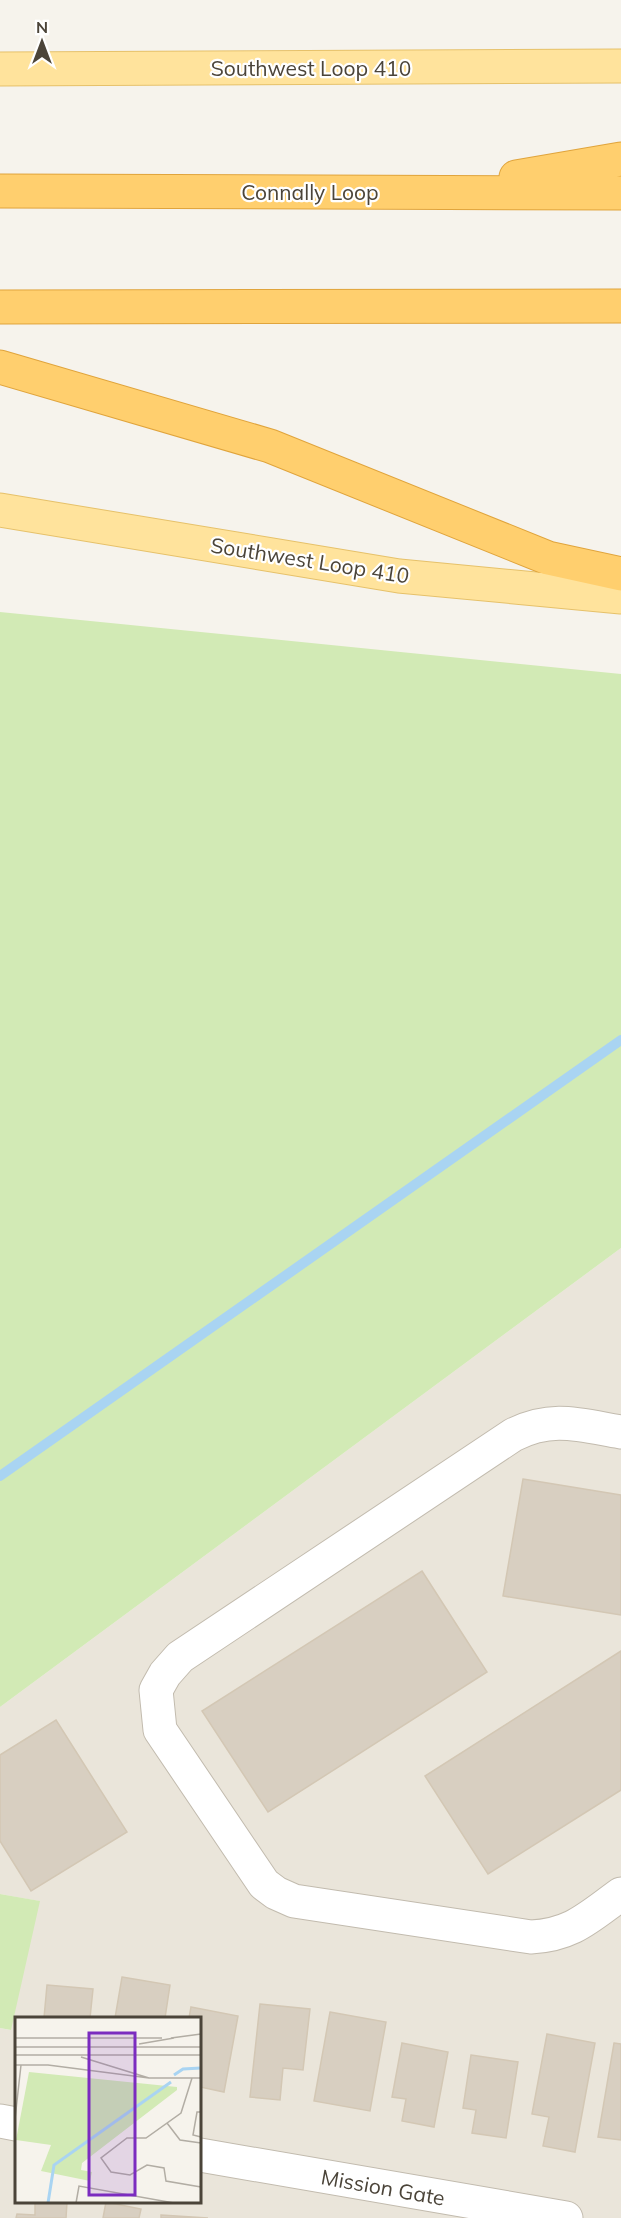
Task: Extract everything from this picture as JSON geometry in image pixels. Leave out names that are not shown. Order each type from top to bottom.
[{"type":"highway","points":[[423,193],[621,159]]},
{"type":"highway","name":"Connally Loop","points":[[0,191],[621,193]]},
{"type":"highway","points":[[0,307],[621,306]]},
{"type":"highway","points":[[0,367],[270,446],[548,558],[621,574]]},
{"type":"main road","name":"Southwest Loop 410","points":[[0,69],[621,66]]},
{"type":"main road","name":"Southwest Loop 410","points":[[0,510],[399,576],[621,597]]},
{"type":"street","points":[[621,1432],[563,1422],[530,1426],[513,1435],[180,1657],[165,1674],[156,1690],[160,1730],[264,1884],[276,1893],[294,1901],[531,1937],[552,1936],[572,1929],[621,1894]]},
{"type":"street","points":[[0,2121],[15,2124]]},
{"type":"street","name":"Mission Gate","points":[[201,2156],[566,2218]]},
{"type":"shaded area","points":[[621,1248],[621,2218],[0,2218],[0,2028],[10,2030],[39,1901],[0,1894],[0,1707]]},
{"type":"green space","points":[[0,612],[621,674],[621,1248],[0,1707]]},
{"type":"green space","points":[[0,1894],[40,1901],[11,2030],[0,2028]]},
{"type":"building","points":[[523,1479],[621,1495],[621,1615],[503,1596]]},
{"type":"building","points":[[422,1571],[487,1672],[268,1812],[202,1711]]},
{"type":"building","points":[[621,1651],[621,1790],[488,1874],[425,1776]]},
{"type":"building","points":[[56,1720],[127,1832],[31,1891],[0,1841],[0,1755]]},
{"type":"building","points":[[122,1977],[170,1985],[165,2017],[115,2017]]},
{"type":"building","points":[[47,1985],[93,1989],[90,2017],[44,2017]]},
{"type":"building","points":[[260,2004],[310,2009],[303,2070],[283,2068],[280,2100],[250,2097]]},
{"type":"building","points":[[191,2007],[238,2016],[224,2092],[201,2087],[201,2017],[189,2017]]},
{"type":"building","points":[[330,2012],[386,2022],[370,2111],[314,2101]]},
{"type":"building","points":[[547,2034],[595,2043],[575,2152],[543,2146],[549,2117],[532,2114]]},
{"type":"building","points":[[402,2043],[448,2052],[434,2127],[402,2121],[406,2099],[392,2097]]},
{"type":"building","points":[[614,2043],[621,2044],[621,2140],[598,2137]]},
{"type":"building","points":[[471,2055],[518,2062],[506,2138],[472,2133],[476,2110],[463,2108]]},
{"type":"building","points":[[35,2203],[67,2203],[66,2218],[16,2218],[17,2214],[35,2215]]},
{"type":"building","points":[[106,2203],[141,2209],[139,2218],[103,2218]]},
{"type":"building","points":[[161,2215],[208,2218],[161,2218]]},
{"type":"waterway","points":[[0,1476],[621,1040]]}]
